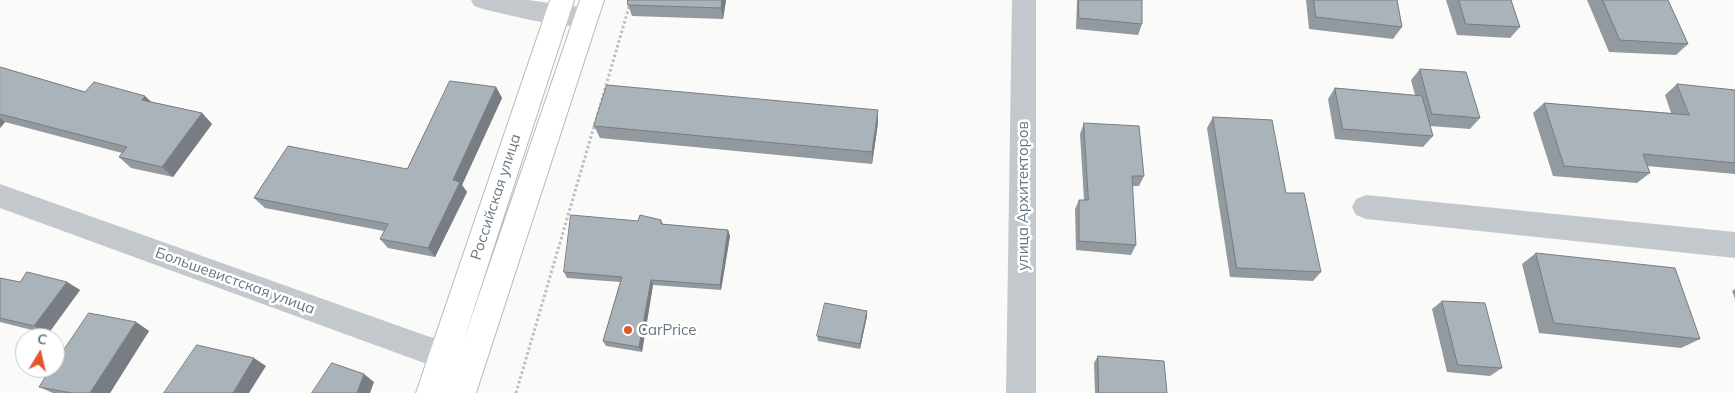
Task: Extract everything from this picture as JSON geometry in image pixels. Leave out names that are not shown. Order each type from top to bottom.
[{"type":"main road","name":"Российская улица","points":[[430,393],[559,7]]},
{"type":"main road","name":"Российская улица","points":[[461,393],[589,9]]},
{"type":"street","points":[[483,0],[589,9]]},
{"type":"street","name":"улица Архитекторов","points":[[1021,393],[1024,0]]},
{"type":"street","name":"Большевистская улица","points":[[0,196],[443,355],[472,359]]},
{"type":"street","points":[[1366,207],[1735,245]]},
{"type":"path","points":[[516,393],[631,0]]},
{"type":"building","points":[[628,0],[722,0],[721,8],[628,5]]},
{"type":"building","points":[[1079,0],[1142,0],[1142,24],[1079,18]]},
{"type":"building","points":[[1314,0],[1397,0],[1402,27],[1316,17]]},
{"type":"building","points":[[1459,0],[1511,0],[1520,27],[1466,24]]},
{"type":"building","points":[[1603,0],[1668,0],[1688,44],[1620,40]]},
{"type":"building","points":[[0,67],[85,92],[94,82],[145,96],[142,100],[202,113],[162,167],[119,157],[127,147],[0,114]]},
{"type":"building","points":[[1420,69],[1466,72],[1480,118],[1432,114]]},
{"type":"building","points":[[450,81],[496,87],[453,180],[460,182],[428,248],[380,239],[388,224],[254,198],[288,146],[407,169]]},
{"type":"building","points":[[1677,84],[1735,90],[1735,163],[1643,154],[1650,173],[1564,166],[1544,103],[1689,115]]},
{"type":"building","points":[[607,85],[878,110],[872,152],[594,126]]},
{"type":"building","points":[[1335,88],[1422,96],[1433,136],[1343,129]]},
{"type":"building","points":[[1213,117],[1272,120],[1286,193],[1304,193],[1321,272],[1237,268]]},
{"type":"building","points":[[1084,123],[1139,126],[1144,176],[1132,176],[1136,245],[1079,241],[1079,200],[1088,200]]},
{"type":"building","points":[[571,215],[638,221],[640,215],[661,220],[661,224],[728,230],[720,285],[651,280],[639,347],[603,341],[622,277],[564,272]]},
{"type":"building","points":[[1536,253],[1675,268],[1700,339],[1554,323]]},
{"type":"building","points":[[27,272],[67,282],[34,326],[0,318],[0,278],[20,282]]},
{"type":"building","points":[[1442,301],[1485,303],[1502,368],[1458,365]]},
{"type":"building","points":[[825,303],[867,311],[860,344],[817,336]]},
{"type":"building","points":[[89,313],[136,322],[90,393],[72,393],[39,387],[45,378],[65,378],[65,348]]},
{"type":"building","points":[[197,345],[254,358],[233,393],[164,393]]},
{"type":"building","points":[[1098,356],[1164,361],[1167,393],[1099,393]]},
{"type":"building","points":[[332,363],[364,374],[357,393],[312,393]]},
{"type":"place","name":"CarPrice","points":[[628,330]]}]
